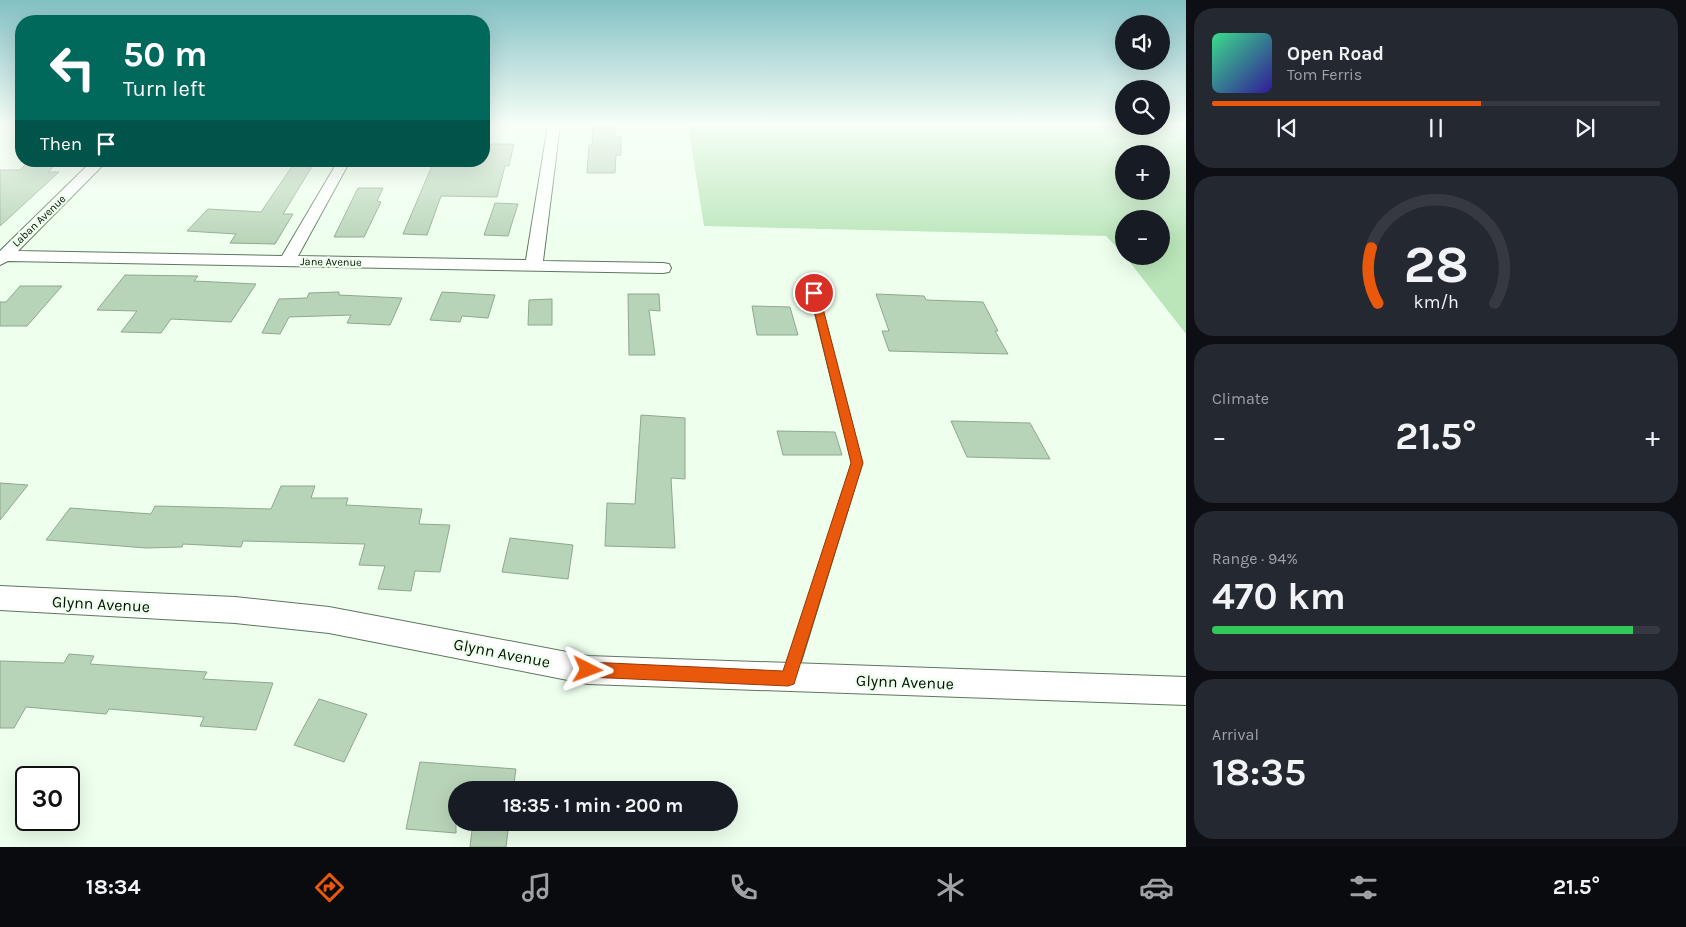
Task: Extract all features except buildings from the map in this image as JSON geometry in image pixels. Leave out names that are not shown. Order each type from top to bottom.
[{"type":"street","points":[[534,266],[548,165]]},
{"type":"street","name":"Laban Avenue","points":[[1,257],[94,167]]},
{"type":"street","points":[[287,261],[341,167]]},
{"type":"street","name":"Jane Avenue","points":[[1,257],[663,268]]},
{"type":"street","name":"Glynn Avenue","points":[[0,598],[235,610],[329,620],[588,670],[1186,691]]},
{"type":"lane","points":[[788,678],[857,463],[814,293]]},
{"type":"green space","points":[[694,165],[1115,165],[1115,200],[1170,200],[1170,165],[1186,165],[1186,334],[1132,265],[1170,265],[1170,210],[1115,210],[1115,246],[1106,236],[704,226]]},
{"type":"route","points":[[588,670],[788,678],[857,463],[814,293]]}]
